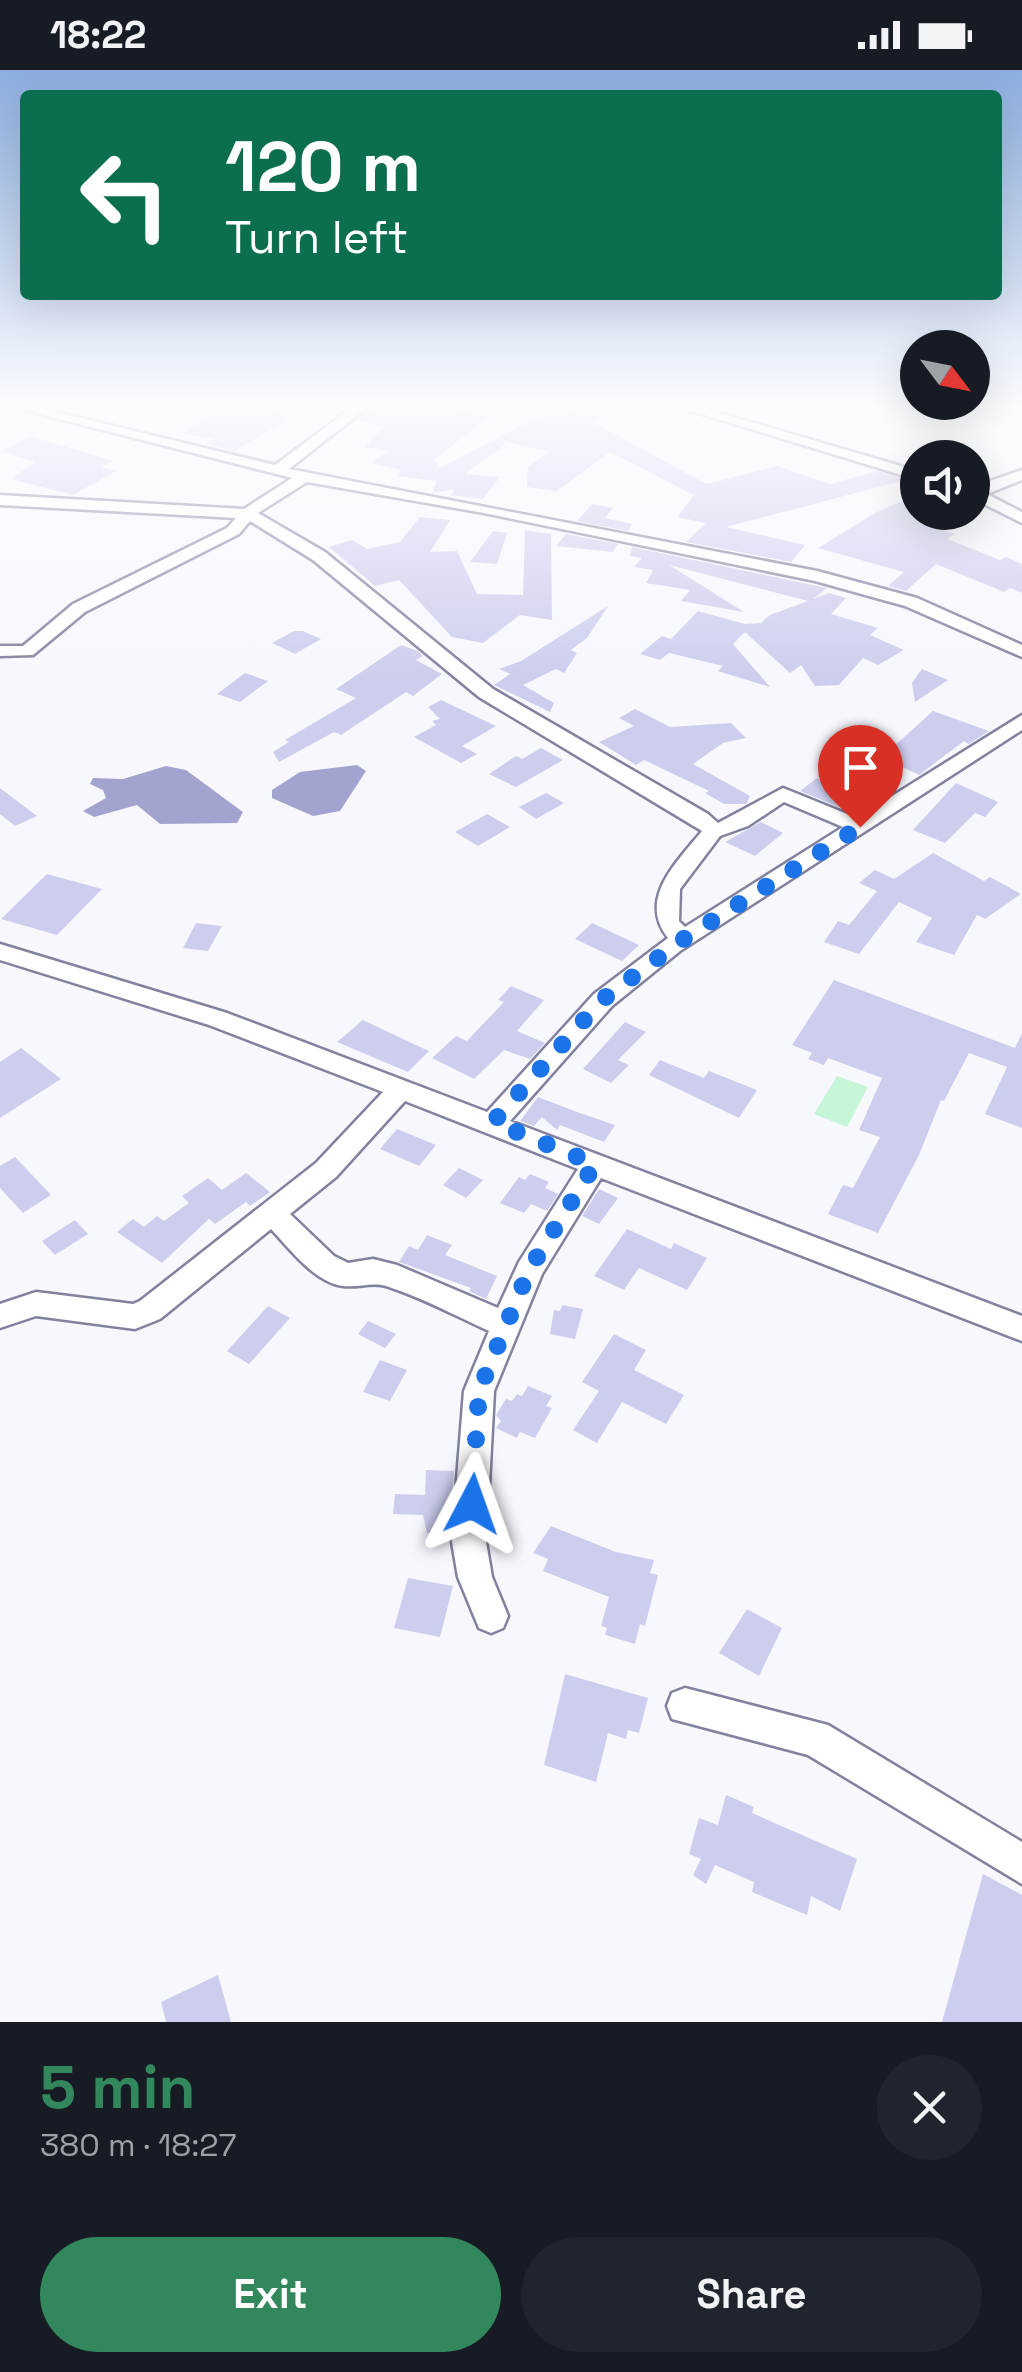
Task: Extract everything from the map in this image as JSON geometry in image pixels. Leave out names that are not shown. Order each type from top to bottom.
[{"type":"street","points":[[0,651],[28,651],[79,608],[233,530],[256,505],[270,497]]},
{"type":"street","points":[[417,497],[817,576],[911,602],[1022,652]]},
{"type":"street","points":[[0,500],[249,514],[318,556],[486,693],[701,818],[713,830]]},
{"type":"street","points":[[990,502],[1022,518]]},
{"type":"street","points":[[493,1122],[602,1000],[682,940],[1022,720]]},
{"type":"street","points":[[682,940],[668,922],[669,888],[713,830],[734,826],[758,806],[783,794],[860,827]]},
{"type":"street","points":[[0,952],[218,1019],[493,1122],[1022,1330]]},
{"type":"street","points":[[0,1316],[36,1304],[134,1317],[150,1310],[326,1170],[401,1089]]},
{"type":"street","points":[[490,1616],[469,1542],[479,1391],[529,1270],[595,1164]]},
{"type":"street","points":[[274,1215],[324,1264],[346,1275],[373,1272],[397,1277],[506,1325]]},
{"type":"street","points":[[686,1706],[815,1738],[1022,1864]]},
{"type":"green space","points":[[837,1076],[868,1087],[847,1127],[814,1114]]},
{"type":"water","points":[[357,765],[366,771],[340,811],[313,816],[272,798],[272,790],[300,772]]},
{"type":"water","points":[[166,766],[186,770],[243,812],[237,823],[160,824],[137,805],[94,817],[83,811],[106,798],[103,790],[90,784],[93,778],[123,779]]},
{"type":"building","points":[[692,497],[840,497],[726,527],[805,545],[791,562],[686,542],[706,523],[677,517]]},
{"type":"building","points":[[900,502],[900,530],[944,530],[955,534],[947,539],[1000,560],[1006,557],[1022,564],[1022,593],[1010,588],[1004,592],[936,564],[906,591],[888,586],[904,572],[818,548]]},
{"type":"building","points":[[592,504],[613,508],[605,518],[632,524],[628,531],[577,521]]},
{"type":"building","points":[[420,517],[450,520],[430,552],[457,551],[477,594],[523,595],[525,530],[551,534],[552,620],[520,615],[483,643],[452,637],[399,580],[375,586],[329,547],[352,540],[367,549],[400,542]]},
{"type":"building","points":[[493,531],[507,533],[497,564],[470,562]]},
{"type":"building","points":[[566,534],[618,544],[613,552],[556,546]]},
{"type":"building","points":[[632,547],[827,588],[813,599],[829,593],[846,598],[831,614],[878,628],[870,635],[904,650],[878,665],[863,658],[839,685],[815,686],[801,665],[790,673],[745,632],[733,644],[770,687],[718,671],[723,666],[669,653],[660,660],[640,654],[662,636],[671,639],[698,611],[745,624],[761,623],[770,615],[808,601],[669,565],[744,612],[681,601],[690,590],[646,583],[653,570],[634,567],[642,558],[630,556]]},
{"type":"building","points":[[608,606],[587,638],[571,650],[577,653],[564,673],[556,669],[523,685],[554,703],[550,712],[494,685],[510,674],[499,669],[521,661]]},
{"type":"building","points":[[294,631],[321,639],[295,654],[272,643]]},
{"type":"building","points":[[401,645],[418,651],[423,656],[416,660],[442,674],[413,696],[406,692],[341,735],[334,732],[279,762],[273,752],[289,742],[285,740],[356,698],[336,689]]},
{"type":"building","points":[[922,669],[948,680],[915,702],[912,683]]},
{"type":"building","points":[[245,673],[268,681],[240,702],[217,694]]},
{"type":"building","points":[[441,700],[496,726],[462,746],[477,754],[461,763],[414,737],[436,725],[432,721],[440,719],[428,707]]},
{"type":"building","points":[[635,709],[670,727],[731,723],[746,738],[723,743],[693,764],[750,796],[746,804],[724,804],[705,793],[709,791],[644,760],[636,765],[599,742],[634,726],[619,718]]},
{"type":"building","points":[[933,711],[989,731],[969,744],[964,741],[919,775],[882,757]]},
{"type":"building","points":[[541,748],[563,760],[516,787],[489,774],[516,756],[522,759]]},
{"type":"building","points":[[817,778],[859,798],[844,809],[800,791]]},
{"type":"building","points":[[956,783],[998,802],[985,817],[975,813],[945,843],[913,830]]},
{"type":"building","points":[[0,788],[37,816],[15,826],[0,814]]},
{"type":"building","points":[[546,793],[564,803],[536,819],[519,807]]},
{"type":"building","points":[[487,814],[510,827],[478,846],[455,832]]},
{"type":"building","points":[[761,822],[783,833],[755,856],[725,842]]},
{"type":"building","points":[[933,853],[984,881],[990,877],[1021,894],[985,919],[977,915],[954,955],[916,942],[932,918],[899,902],[859,954],[824,942],[838,921],[849,925],[877,891],[859,883],[875,870],[894,879]]},
{"type":"building","points":[[47,874],[102,889],[57,935],[1,919]]},
{"type":"building","points":[[196,923],[222,926],[208,951],[183,948]]},
{"type":"building","points":[[592,923],[639,945],[622,961],[575,939]]},
{"type":"building","points":[[834,980],[1015,1048],[1022,1033],[1022,1128],[985,1114],[1007,1067],[969,1053],[944,1101],[941,1100],[919,1155],[878,1233],[828,1214],[843,1185],[853,1188],[880,1137],[859,1130],[882,1078],[828,1058],[824,1065],[808,1059],[812,1053],[792,1045]]},
{"type":"building","points":[[511,986],[544,1000],[517,1031],[545,1043],[530,1059],[504,1050],[474,1079],[432,1058],[456,1036],[467,1041],[504,1002],[498,1000]]},
{"type":"building","points":[[363,1020],[429,1051],[408,1072],[337,1042]]},
{"type":"building","points":[[625,1022],[646,1032],[618,1060],[629,1065],[611,1083],[583,1069]]},
{"type":"building","points":[[21,1048],[61,1079],[0,1118],[0,1062]]},
{"type":"building","points":[[660,1060],[704,1078],[709,1071],[757,1090],[739,1118],[649,1075]]},
{"type":"building","points":[[538,1097],[615,1125],[604,1142],[560,1125],[557,1130],[542,1117],[534,1126],[520,1121]]},
{"type":"building","points":[[397,1129],[436,1145],[419,1166],[380,1149]]},
{"type":"building","points":[[15,1157],[51,1195],[23,1213],[0,1188],[0,1166]]},
{"type":"building","points":[[459,1168],[483,1180],[466,1198],[443,1185]]},
{"type":"building","points":[[246,1173],[270,1192],[250,1206],[246,1202],[215,1224],[209,1219],[162,1263],[117,1232],[133,1219],[144,1227],[157,1216],[164,1221],[189,1203],[182,1196],[208,1178],[222,1190]]},
{"type":"building","points":[[530,1174],[549,1182],[545,1188],[558,1194],[547,1211],[531,1204],[524,1213],[500,1203],[519,1177],[525,1180]]},
{"type":"building","points":[[599,1189],[618,1198],[599,1224],[582,1216]]},
{"type":"building","points":[[75,1220],[88,1234],[55,1255],[42,1241]]},
{"type":"building","points":[[627,1229],[671,1249],[674,1243],[707,1258],[687,1290],[639,1268],[624,1290],[594,1276]]},
{"type":"building","points":[[427,1235],[452,1245],[445,1255],[497,1276],[486,1299],[469,1291],[471,1288],[399,1262],[409,1246],[418,1250]]},
{"type":"building","points":[[562,1305],[583,1309],[575,1339],[550,1334],[554,1310],[560,1311]]},
{"type":"building","points":[[268,1306],[290,1318],[249,1364],[227,1351]]},
{"type":"building","points":[[368,1321],[396,1334],[385,1348],[358,1334]]},
{"type":"building","points":[[614,1334],[646,1350],[634,1370],[684,1395],[666,1424],[622,1402],[597,1443],[573,1430],[599,1391],[582,1382]]},
{"type":"building","points":[[380,1360],[407,1370],[390,1401],[363,1392]]},
{"type":"building","points":[[528,1386],[552,1396],[546,1406],[552,1408],[535,1438],[520,1432],[517,1438],[496,1428],[501,1421],[496,1415],[506,1399],[512,1401],[517,1394],[522,1396]]},
{"type":"building","points":[[426,1470],[454,1471],[449,1533],[427,1533],[423,1515],[393,1514],[395,1494],[425,1495]]},
{"type":"building","points":[[551,1526],[616,1552],[654,1560],[650,1573],[658,1575],[645,1626],[640,1624],[635,1644],[605,1635],[607,1628],[601,1626],[609,1597],[543,1571],[548,1559],[533,1553]]},
{"type":"building","points":[[408,1578],[453,1586],[440,1637],[394,1628]]},
{"type":"building","points":[[747,1609],[782,1628],[759,1676],[719,1653]]},
{"type":"building","points":[[565,1674],[648,1698],[639,1733],[628,1730],[626,1739],[608,1733],[596,1782],[544,1765]]},
{"type":"building","points":[[726,1795],[754,1807],[752,1813],[857,1859],[840,1911],[811,1896],[807,1915],[752,1892],[754,1882],[715,1865],[706,1884],[693,1875],[701,1859],[689,1854],[699,1818],[718,1825]]},
{"type":"building","points":[[983,1874],[1022,1895],[1022,2022],[942,2022]]},
{"type":"building","points":[[218,1975],[231,2022],[166,2022],[161,2002]]},
{"type":"route","points":[[472,1504],[479,1391],[529,1270],[595,1164],[493,1122],[602,1000],[682,940],[860,827]]}]
